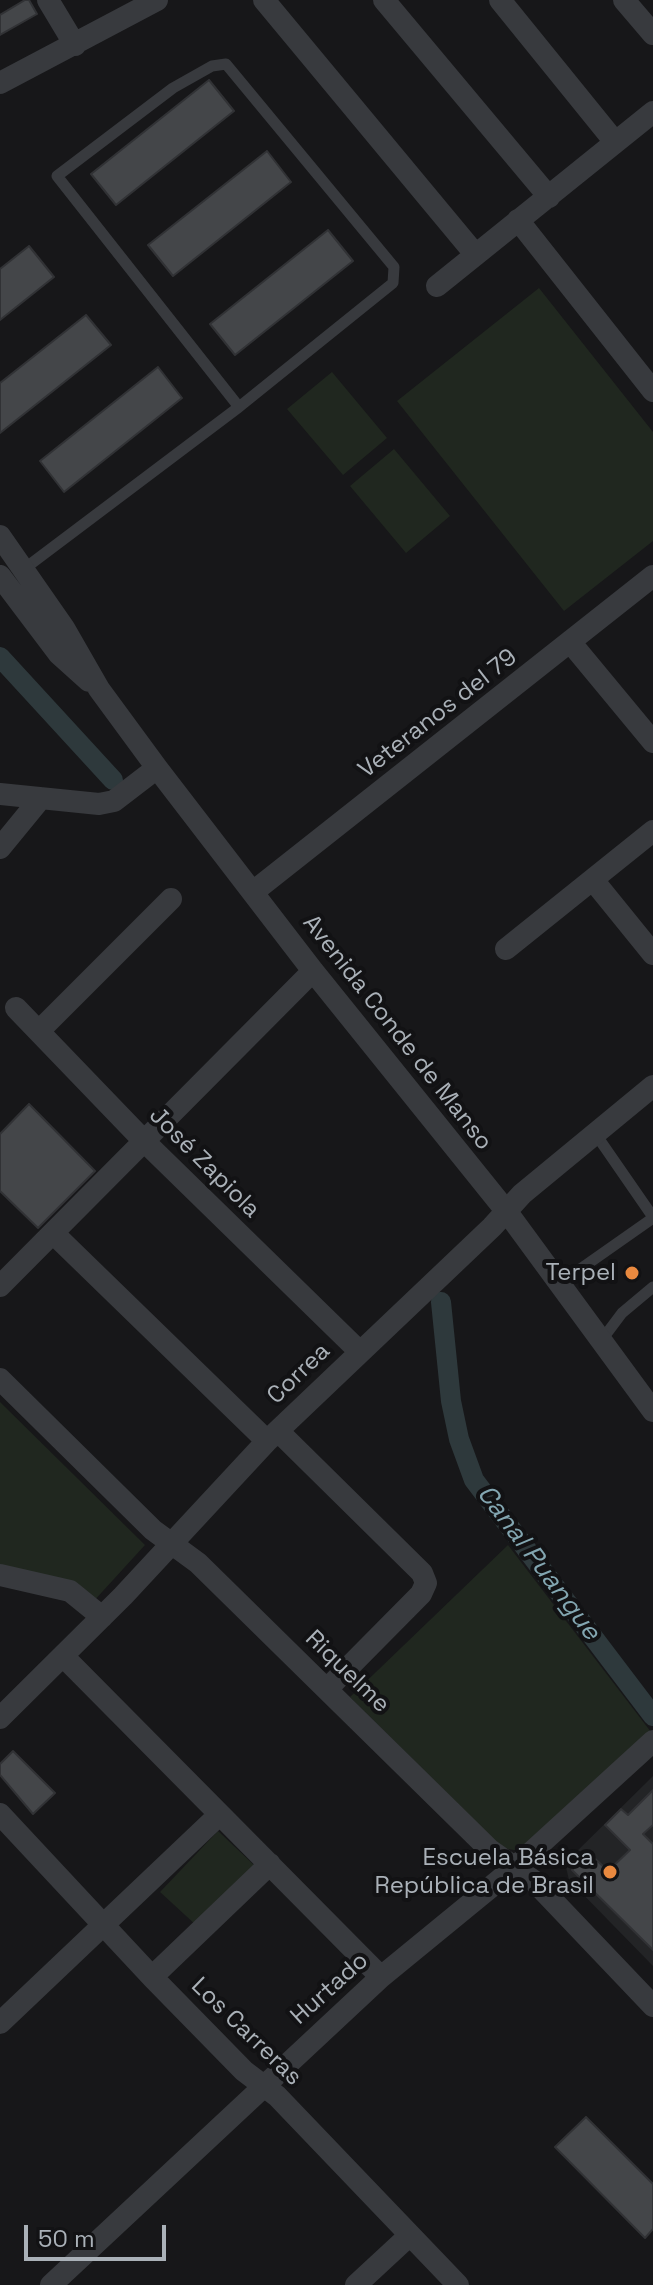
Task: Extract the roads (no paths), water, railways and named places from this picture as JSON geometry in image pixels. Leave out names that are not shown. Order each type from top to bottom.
[{"type":"street","points":[[48,0],[75,45]]},
{"type":"street","points":[[264,0],[475,254]]},
{"type":"street","points":[[384,0],[549,197]]},
{"type":"street","points":[[500,0],[615,142]]},
{"type":"street","points":[[624,0],[653,34]]},
{"type":"street","points":[[0,83],[75,45],[149,2]]},
{"type":"street","points":[[437,286],[615,142],[649,123]]},
{"type":"street","points":[[518,220],[653,391]]},
{"type":"street","name":"Avenida Conde de Manso","points":[[0,536],[64,628],[99,689],[157,768],[313,971],[507,1212],[653,1411]]},
{"type":"street","name":"Avenida Conde de Manso","points":[[0,576],[59,654],[99,689]]},
{"type":"street","name":"Veteranos del 79","points":[[253,892],[653,576]]},
{"type":"street","points":[[571,643],[653,742]]},
{"type":"street","points":[[0,794],[99,804],[114,801],[157,768]]},
{"type":"street","points":[[0,848],[41,798]]},
{"type":"street","points":[[506,949],[653,831]]},
{"type":"street","points":[[593,880],[653,954]]},
{"type":"street","points":[[39,1031],[171,899]]},
{"type":"street","points":[[0,1286],[313,971]]},
{"type":"street","name":"José Zapiola","points":[[16,1008],[144,1141],[359,1351]]},
{"type":"street","name":"Correa","points":[[0,1718],[174,1544],[273,1436],[359,1351],[507,1212],[522,1194],[653,1086]]},
{"type":"street","points":[[53,1233],[422,1573],[426,1583],[421,1594],[327,1689]]},
{"type":"street","name":"Riquelme","points":[[0,1379],[153,1530],[174,1544],[327,1689],[490,1850],[534,1881],[653,2006]]},
{"type":"street","points":[[0,1575],[70,1591],[102,1617]]},
{"type":"street","points":[[63,1656],[381,1977]]},
{"type":"street","name":"Hurtado","points":[[51,2285],[381,1977],[514,1868],[653,1742]]},
{"type":"street","name":"Los Carreras","points":[[0,1814],[152,1977],[244,2071],[263,2085],[458,2285]]},
{"type":"street","points":[[0,2023],[219,1815]]},
{"type":"street","points":[[152,1977],[270,1864]]},
{"type":"street","points":[[356,2285],[410,2235]]},
{"type":"lane","points":[[24,569],[239,407],[393,283],[394,267],[226,64],[212,66],[173,88],[57,176],[239,407]]},
{"type":"lane","points":[[559,1284],[653,1217],[595,1133]]},
{"type":"lane","points":[[601,1341],[622,1313],[653,1287]]},
{"type":"waterway","name":"Canal Puangue","points":[[0,657],[113,780]]},
{"type":"waterway","name":"Canal Puangue","points":[[441,1302],[451,1401],[459,1439],[474,1480],[653,1716]]},
{"type":"place","name":"Terpel","points":[[632,1273]]},
{"type":"place","name":"Escuela Básica República de Brasil","points":[[610,1872]]}]
